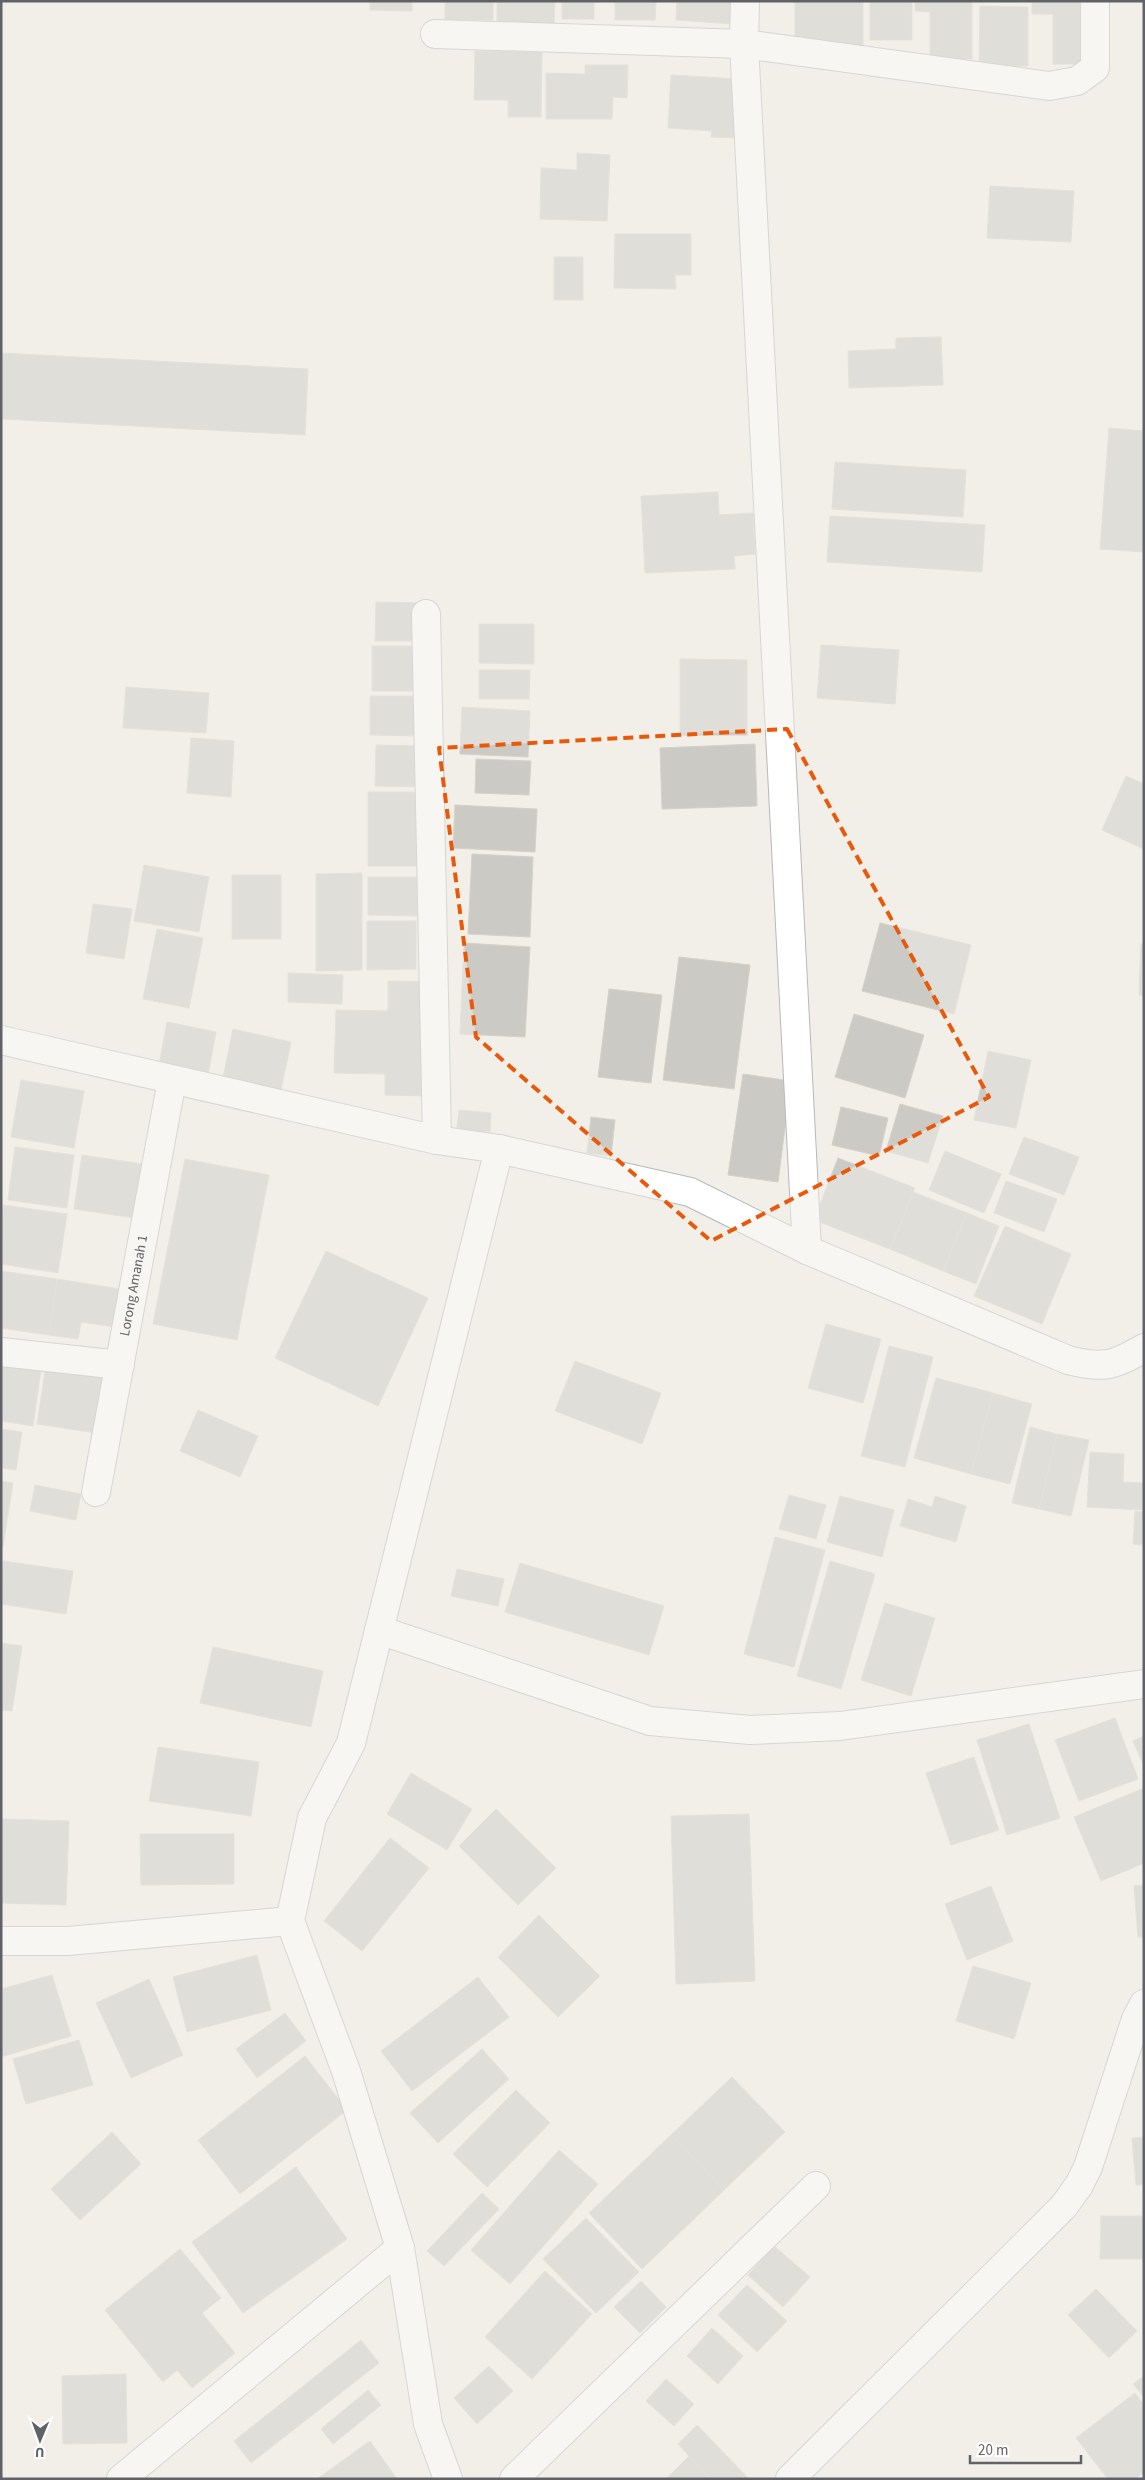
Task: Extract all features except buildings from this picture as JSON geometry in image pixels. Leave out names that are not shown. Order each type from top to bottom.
[{"type":"street","points":[[745,1],[744,44],[807,1250]]},
{"type":"street","points":[[435,34],[744,44],[1049,86],[1077,81],[1095,68],[1095,1]]},
{"type":"street","points":[[426,614],[437,1140]]},
{"type":"street","points":[[1,1040],[437,1140],[499,1149],[690,1192],[807,1250],[1068,1360],[1094,1366],[1120,1362],[1144,1348]]},
{"type":"street","name":"Lorong Amanah 1","points":[[96,1492],[172,1080]]},
{"type":"street","points":[[448,2479],[428,2424],[400,2248],[346,2071],[290,1922],[312,1818],[350,1743],[499,1149]]},
{"type":"street","points":[[1,1352],[120,1366]]},
{"type":"street","points":[[379,1630],[650,1721],[750,1730],[840,1726],[1144,1684]]},
{"type":"street","points":[[1,1941],[68,1941],[290,1922]]},
{"type":"street","points":[[790,2479],[1064,2206],[1079,2185],[1088,2167],[1136,2019],[1144,2004]]},
{"type":"street","points":[[514,2479],[816,2186]]},
{"type":"street","points":[[121,2479],[400,2248]]},
{"type":"highlighted area","points":[[787,729],[989,1097],[711,1241],[476,1037],[439,748]]}]
